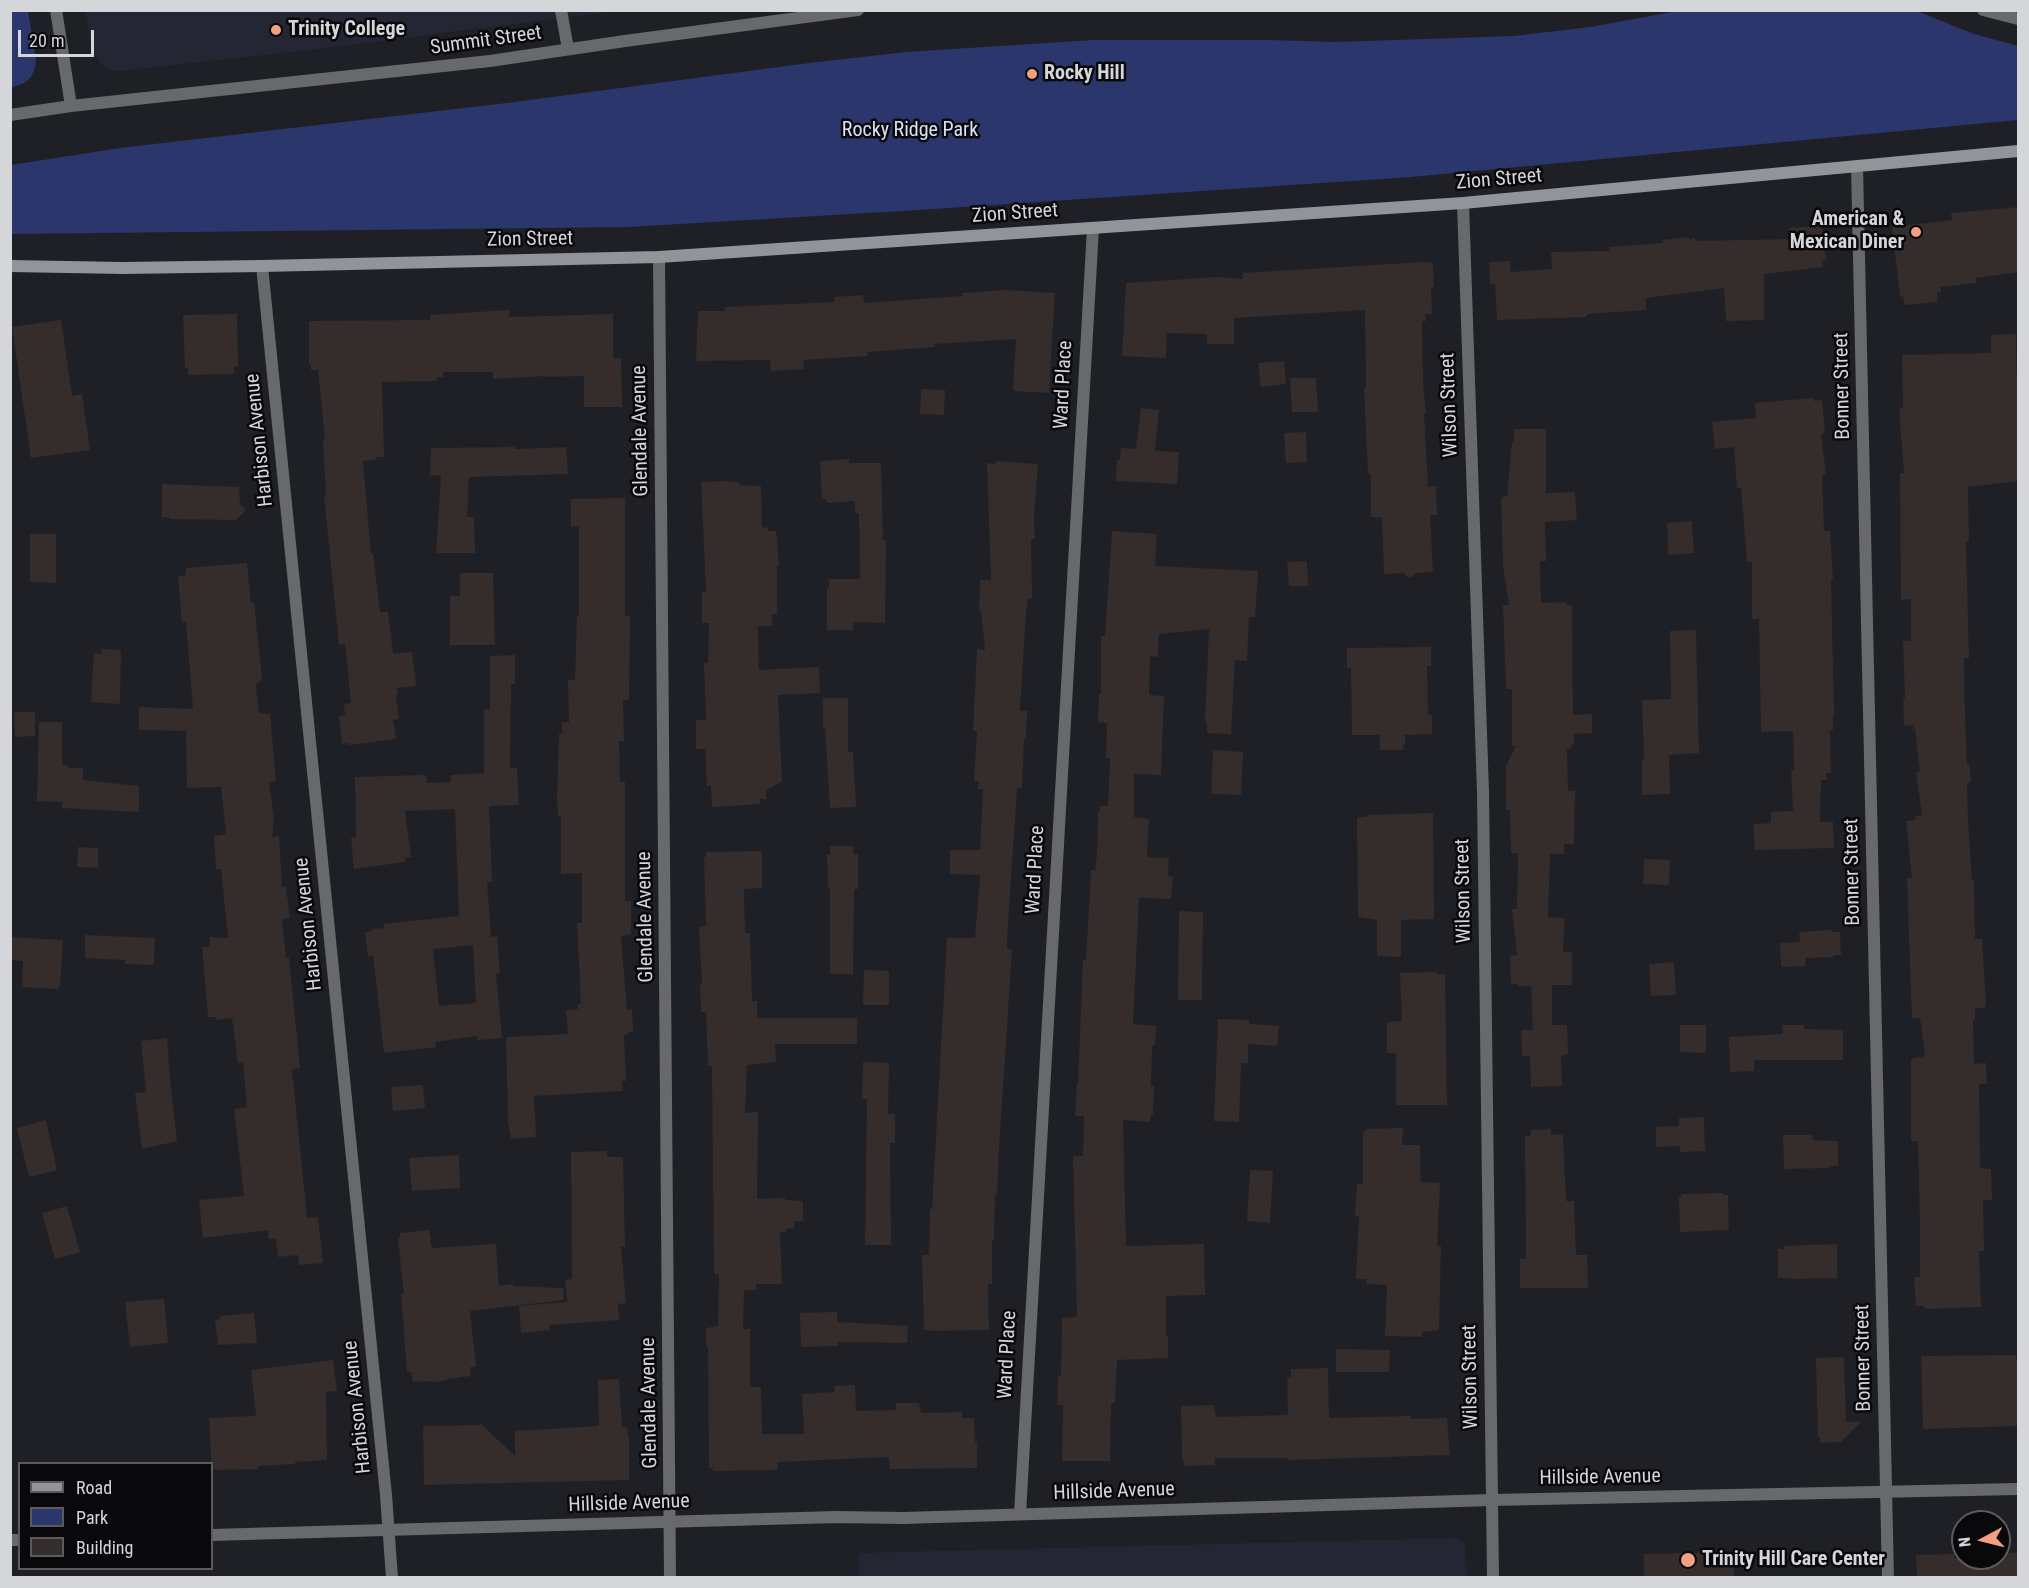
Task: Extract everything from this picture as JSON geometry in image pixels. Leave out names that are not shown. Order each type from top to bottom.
[{"type":"main road","name":"Zion Street","points":[[10,266],[123,268],[262,266],[659,256],[1463,203],[2019,151]]},
{"type":"street","points":[[56,10],[71,106]]},
{"type":"street","points":[[561,10],[568,49]]},
{"type":"street","name":"Summit Street","points":[[10,115],[71,106],[490,61],[858,10]]},
{"type":"street","points":[[1983,10],[2019,19]]},
{"type":"street","name":"Bonner Street","points":[[1857,166],[1888,1578]]},
{"type":"street","name":"Wilson Street","points":[[1463,203],[1483,792],[1493,1578]]},
{"type":"street","name":"Ward Place","points":[[1020,1514],[1094,228]]},
{"type":"street","name":"Glendale Avenue","points":[[659,256],[670,1578]]},
{"type":"street","name":"Harbison Avenue","points":[[262,266],[392,1578]]},
{"type":"street","name":"Hillside Avenue","points":[[213,1535],[1492,1500],[2019,1489]]},
{"type":"shaded area","name":"Trinity College","points":[[86,11],[616,11],[309,50],[119,71],[109,69],[100,63],[92,51]]},
{"type":"shaded area","points":[[1455,1538],[1465,1543],[1466,1577],[858,1577],[859,1553]]},
{"type":"green space","points":[[10,11],[28,11],[36,59],[31,77],[24,83],[11,88]]},
{"type":"green space","name":"Rocky Ridge Park","points":[[1678,11],[1917,11],[1971,33],[2018,46],[2018,120],[1411,177],[628,227],[11,234],[11,165],[120,148],[507,103],[809,63],[906,52],[1093,40],[1335,42],[1514,36],[1590,27]]},
{"type":"building","points":[[2019,207],[2019,272],[1976,278],[1976,283],[1940,287],[1941,292],[1937,292],[1937,302],[1904,305],[1903,296],[1900,297],[1892,227],[1952,220],[1951,213]]},
{"type":"building","points":[[1822,226],[1826,260],[1822,260],[1823,267],[1764,274],[1764,320],[1726,321],[1724,288],[1646,298],[1646,310],[1587,314],[1587,317],[1497,320],[1495,284],[1490,284],[1489,262],[1510,261],[1511,272],[1552,269],[1551,252],[1609,251],[1609,247],[1663,243],[1662,240],[1689,237],[1689,239],[1695,238],[1695,241],[1790,239],[1789,228]]},
{"type":"building","points":[[1433,263],[1432,314],[1425,314],[1426,321],[1422,321],[1428,487],[1436,486],[1437,515],[1430,515],[1433,572],[1416,573],[1410,578],[1403,573],[1384,574],[1382,517],[1371,517],[1371,474],[1368,474],[1364,388],[1366,388],[1365,310],[1234,318],[1234,344],[1207,344],[1207,334],[1167,333],[1166,358],[1122,356],[1126,283],[1217,277],[1243,279],[1243,273]]},
{"type":"building","points":[[1005,290],[1055,293],[1049,393],[1013,391],[1016,339],[934,344],[935,347],[867,352],[868,356],[803,360],[804,369],[771,371],[770,360],[696,361],[698,311],[725,311],[725,307],[835,302],[834,297],[863,295],[864,303],[962,296],[962,293]]},
{"type":"building","points":[[509,310],[509,317],[613,314],[613,358],[621,358],[622,407],[584,407],[584,376],[493,379],[493,372],[443,372],[443,377],[437,377],[437,381],[382,382],[384,457],[363,461],[371,554],[373,553],[380,612],[388,612],[393,654],[412,652],[416,686],[397,688],[399,719],[393,720],[396,739],[342,744],[339,716],[345,715],[344,704],[351,703],[345,644],[339,645],[324,495],[326,495],[323,439],[325,439],[318,370],[311,370],[311,363],[309,364],[309,321],[430,320],[430,315]]},
{"type":"building","points":[[237,314],[238,367],[234,367],[234,374],[188,375],[188,368],[185,368],[183,315]]},
{"type":"building","points":[[61,320],[72,396],[82,394],[90,450],[31,458],[12,327]]},
{"type":"building","points":[[2016,334],[2019,481],[1968,487],[1969,542],[1966,542],[1969,658],[1964,658],[1965,715],[1967,764],[1969,763],[1971,782],[1967,783],[1968,821],[1972,880],[1974,880],[1975,939],[1982,939],[1986,1002],[1985,1008],[1975,1008],[1975,1019],[1973,1019],[1974,1064],[1986,1063],[1987,1084],[1979,1084],[1980,1168],[1991,1169],[1992,1200],[1983,1200],[1984,1251],[1979,1251],[1981,1307],[1925,1309],[1924,1306],[1916,1306],[1914,1277],[1920,1277],[1920,1225],[1918,1141],[1911,1141],[1911,1059],[1925,1056],[1920,1018],[1912,1018],[1907,878],[1912,878],[1906,821],[1916,820],[1915,816],[1922,815],[1916,773],[1920,772],[1915,729],[1913,729],[1914,725],[1904,726],[1903,641],[1911,641],[1911,599],[1901,600],[1900,473],[1904,473],[1899,409],[1903,408],[1902,355],[1991,353],[1991,335]]},
{"type":"building","points":[[1284,361],[1286,384],[1261,387],[1258,363]]},
{"type":"building","points":[[1290,378],[1316,378],[1318,412],[1292,412]]},
{"type":"building","points":[[921,389],[945,390],[944,415],[920,414]]},
{"type":"building","points":[[1814,398],[1814,401],[1822,400],[1825,433],[1821,434],[1826,474],[1822,475],[1824,531],[1830,531],[1833,579],[1831,579],[1834,715],[1833,730],[1830,730],[1831,773],[1826,773],[1827,780],[1821,780],[1820,822],[1833,822],[1834,848],[1755,850],[1753,824],[1771,823],[1771,812],[1793,811],[1791,770],[1794,770],[1793,731],[1761,732],[1759,619],[1752,619],[1752,562],[1747,562],[1741,488],[1737,488],[1734,447],[1715,449],[1712,422],[1756,418],[1755,403]]},
{"type":"building","points":[[1141,408],[1159,410],[1155,451],[1179,452],[1177,484],[1116,481],[1117,460],[1120,460],[1121,448],[1136,449]]},
{"type":"building","points":[[1514,429],[1546,429],[1546,493],[1575,492],[1577,520],[1545,522],[1546,561],[1540,561],[1541,603],[1566,602],[1566,605],[1572,605],[1573,715],[1592,714],[1592,733],[1574,734],[1574,744],[1571,745],[1571,749],[1567,749],[1568,791],[1575,791],[1574,844],[1564,844],[1564,854],[1550,854],[1548,917],[1565,918],[1563,952],[1572,952],[1572,985],[1552,985],[1552,1025],[1567,1025],[1568,1054],[1561,1056],[1562,1086],[1531,1087],[1530,1056],[1522,1056],[1521,1030],[1533,1030],[1531,986],[1511,984],[1510,956],[1517,955],[1512,909],[1517,909],[1518,853],[1511,853],[1510,810],[1506,810],[1506,766],[1516,746],[1512,746],[1512,689],[1506,689],[1503,605],[1509,605],[1503,565],[1501,497],[1507,496]]},
{"type":"building","points":[[1306,432],[1307,462],[1286,463],[1284,433]]},
{"type":"building","points":[[515,447],[515,449],[566,447],[568,474],[469,477],[467,517],[474,517],[475,553],[436,553],[441,475],[430,476],[431,448]]},
{"type":"building","points":[[849,459],[849,463],[881,463],[883,540],[886,540],[885,623],[853,622],[853,630],[827,630],[829,579],[860,579],[859,513],[855,513],[855,501],[827,503],[826,499],[822,499],[820,461]]},
{"type":"building","points":[[996,461],[1038,464],[1034,517],[1035,539],[1031,539],[1032,599],[1028,599],[1026,614],[1020,708],[1020,711],[1027,711],[1026,739],[1024,739],[1022,788],[1017,788],[1007,939],[1007,949],[1012,950],[994,1240],[992,1240],[992,1284],[988,1284],[989,1330],[931,1331],[924,1330],[922,1255],[929,1255],[947,938],[975,938],[980,875],[950,874],[950,850],[980,850],[983,789],[978,789],[979,781],[974,781],[977,731],[973,731],[977,649],[985,650],[981,611],[979,611],[980,580],[991,580],[987,463],[995,464]]},
{"type":"building","points":[[701,482],[739,482],[739,485],[761,486],[762,528],[768,527],[768,531],[776,531],[779,565],[777,566],[777,614],[772,614],[772,626],[758,626],[759,670],[819,667],[820,693],[778,695],[782,781],[766,791],[766,799],[760,799],[760,804],[712,807],[711,786],[707,786],[705,749],[696,749],[696,720],[706,720],[704,663],[708,663],[709,623],[702,623],[702,592],[706,592]]},
{"type":"building","points":[[162,484],[239,487],[240,504],[246,510],[236,520],[162,517]]},
{"type":"building","points":[[625,498],[625,616],[630,616],[629,700],[623,700],[624,741],[619,741],[620,782],[625,782],[625,901],[631,901],[631,934],[621,936],[627,1010],[632,1009],[633,1032],[624,1035],[626,1081],[622,1081],[623,1091],[534,1096],[536,1137],[511,1139],[508,1122],[506,1037],[568,1034],[566,1010],[578,1009],[578,1004],[581,1004],[577,923],[582,923],[582,873],[561,874],[561,816],[558,816],[557,799],[559,734],[562,734],[562,722],[569,722],[568,680],[575,680],[577,616],[579,616],[579,526],[571,527],[571,499]]},
{"type":"building","points":[[1692,521],[1694,553],[1668,555],[1667,523]]},
{"type":"building","points":[[1112,531],[1157,534],[1155,566],[1258,571],[1255,617],[1249,617],[1247,661],[1235,660],[1231,734],[1207,733],[1207,722],[1205,721],[1209,629],[1159,634],[1158,657],[1150,656],[1149,695],[1164,696],[1161,775],[1134,774],[1134,817],[1149,819],[1147,857],[1169,858],[1168,876],[1173,877],[1171,899],[1139,898],[1133,1024],[1156,1026],[1155,1045],[1152,1046],[1153,1115],[1151,1115],[1150,1122],[1123,1120],[1126,1246],[1204,1244],[1205,1295],[1166,1296],[1168,1358],[1117,1360],[1115,1403],[1111,1403],[1110,1461],[1062,1461],[1063,1405],[1057,1405],[1058,1376],[1061,1377],[1062,1318],[1077,1317],[1073,1156],[1083,1156],[1084,1116],[1075,1116],[1083,960],[1086,960],[1091,870],[1095,870],[1097,855],[1098,811],[1100,811],[1100,806],[1108,806],[1110,758],[1106,758],[1107,723],[1098,722],[1099,694],[1101,694],[1101,636],[1105,636]]},
{"type":"building","points":[[30,534],[56,534],[56,583],[30,582]]},
{"type":"building","points":[[1307,561],[1308,586],[1289,586],[1287,562]]},
{"type":"building","points":[[247,563],[251,603],[254,602],[262,678],[256,685],[259,713],[270,714],[276,781],[269,783],[274,818],[272,837],[279,836],[282,887],[286,887],[290,918],[282,919],[286,958],[289,958],[300,1068],[292,1069],[307,1218],[318,1217],[323,1263],[299,1265],[298,1255],[278,1257],[276,1239],[269,1239],[268,1230],[203,1238],[199,1200],[244,1196],[234,1109],[247,1107],[243,1062],[238,1063],[232,1018],[216,1020],[216,1017],[208,1017],[202,947],[210,947],[210,937],[228,938],[221,869],[216,869],[214,836],[226,834],[221,787],[187,788],[186,731],[139,730],[139,707],[193,709],[186,622],[182,623],[178,576],[186,575],[186,568]]},
{"type":"building","points":[[460,573],[493,573],[495,645],[450,645],[450,596],[460,596]]},
{"type":"building","points":[[1696,630],[1699,753],[1669,755],[1670,794],[1642,795],[1642,760],[1644,760],[1642,700],[1671,699],[1670,631]]},
{"type":"building","points":[[1431,647],[1431,666],[1427,666],[1428,715],[1432,715],[1432,734],[1405,735],[1403,750],[1380,750],[1379,735],[1352,735],[1351,668],[1347,668],[1347,648]]},
{"type":"building","points":[[102,649],[121,650],[120,704],[91,702],[94,653],[101,654]]},
{"type":"building","points":[[515,655],[515,684],[511,684],[510,768],[517,768],[519,805],[489,806],[492,882],[487,882],[491,937],[497,936],[500,973],[496,974],[502,1038],[478,1040],[477,1036],[435,1042],[436,1047],[384,1053],[373,955],[368,956],[365,932],[384,928],[384,924],[459,916],[455,809],[405,811],[411,857],[405,857],[405,862],[354,869],[351,838],[356,837],[355,777],[424,775],[427,783],[451,782],[451,775],[484,773],[484,710],[490,709],[490,656]],"holes":[[[473,945],[476,1003],[439,1006],[433,949]]]},
{"type":"building","points":[[823,698],[848,698],[848,752],[853,752],[856,807],[830,808],[825,728],[823,729]]},
{"type":"building","points":[[14,712],[35,712],[35,736],[15,737]]},
{"type":"building","points":[[39,722],[62,722],[62,765],[68,765],[68,768],[83,768],[83,780],[139,786],[139,812],[62,808],[62,802],[37,801]]},
{"type":"building","points":[[1213,750],[1243,752],[1241,795],[1211,794]]},
{"type":"building","points":[[1433,813],[1434,919],[1401,920],[1401,957],[1377,956],[1377,920],[1358,917],[1357,817]]},
{"type":"building","points":[[830,846],[853,846],[853,854],[858,854],[858,889],[854,889],[853,974],[830,974],[830,889],[828,889],[827,855],[830,855]]},
{"type":"building","points":[[78,847],[98,848],[98,868],[77,867]]},
{"type":"building","points":[[762,851],[762,888],[744,889],[745,933],[750,933],[752,1001],[757,1001],[757,1018],[857,1018],[857,1044],[775,1044],[776,1062],[747,1065],[745,1113],[758,1112],[757,1199],[785,1198],[785,1200],[803,1201],[803,1221],[794,1221],[794,1228],[780,1232],[782,1284],[756,1284],[756,1290],[744,1290],[743,1329],[750,1329],[750,1387],[761,1387],[762,1434],[804,1434],[802,1394],[835,1392],[834,1386],[855,1385],[856,1411],[896,1410],[896,1403],[919,1403],[921,1413],[962,1412],[962,1418],[974,1418],[977,1468],[890,1469],[889,1457],[777,1462],[778,1469],[771,1470],[713,1471],[713,1468],[709,1468],[706,1328],[718,1326],[719,1274],[714,1274],[712,1066],[708,1066],[706,1012],[701,1012],[700,985],[702,984],[699,927],[706,926],[704,857],[706,857],[706,852]]},
{"type":"building","points":[[1644,859],[1670,860],[1669,885],[1643,884]]},
{"type":"building","points":[[1179,911],[1203,912],[1202,1000],[1178,1000]]},
{"type":"building","points":[[1832,930],[1832,932],[1840,932],[1841,955],[1805,958],[1805,966],[1781,967],[1780,943],[1800,942],[1799,932]]},
{"type":"building","points":[[85,935],[155,938],[154,965],[125,964],[125,960],[85,958]]},
{"type":"building","points":[[10,937],[63,940],[58,989],[22,987],[23,961],[12,960]]},
{"type":"building","points":[[1674,962],[1676,995],[1651,996],[1649,964]]},
{"type":"building","points":[[864,970],[889,971],[889,1005],[863,1005]]},
{"type":"building","points":[[1437,972],[1437,974],[1445,974],[1447,1105],[1396,1105],[1396,1053],[1387,1053],[1387,1022],[1402,1021],[1400,973]]},
{"type":"building","points":[[1218,1019],[1249,1020],[1249,1024],[1279,1026],[1277,1046],[1248,1044],[1248,1063],[1241,1063],[1239,1122],[1214,1121]]},
{"type":"building","points":[[1680,1025],[1706,1025],[1706,1053],[1680,1052]]},
{"type":"building","points":[[1782,1025],[1804,1025],[1804,1029],[1843,1030],[1843,1060],[1754,1060],[1754,1071],[1730,1072],[1729,1037],[1783,1034]]},
{"type":"building","points":[[167,1038],[177,1141],[142,1149],[135,1093],[146,1092],[141,1041]]},
{"type":"building","points":[[863,1062],[889,1063],[888,1114],[895,1114],[895,1143],[890,1143],[891,1245],[865,1245],[867,1099],[862,1099]]},
{"type":"building","points":[[423,1085],[425,1108],[393,1111],[391,1087]]},
{"type":"building","points":[[1704,1117],[1705,1151],[1680,1152],[1680,1146],[1656,1147],[1656,1127],[1679,1126],[1679,1118]]},
{"type":"building","points":[[46,1120],[57,1170],[29,1177],[17,1128]]},
{"type":"building","points":[[1403,1128],[1402,1145],[1420,1145],[1421,1182],[1440,1183],[1437,1246],[1441,1246],[1439,1330],[1422,1332],[1422,1337],[1385,1336],[1387,1285],[1366,1284],[1367,1279],[1356,1279],[1359,1216],[1355,1216],[1357,1184],[1363,1184],[1363,1132],[1365,1129]]},
{"type":"building","points":[[1551,1129],[1551,1135],[1563,1134],[1566,1201],[1574,1201],[1576,1255],[1587,1255],[1588,1288],[1520,1288],[1520,1259],[1526,1259],[1525,1136],[1531,1136],[1531,1130]]},
{"type":"building","points":[[1783,1135],[1812,1135],[1813,1140],[1838,1141],[1838,1166],[1784,1169]]},
{"type":"building","points":[[607,1151],[607,1157],[623,1157],[625,1247],[621,1247],[626,1303],[618,1304],[619,1320],[549,1325],[550,1330],[521,1333],[519,1306],[567,1302],[565,1280],[572,1279],[571,1152]]},
{"type":"building","points":[[459,1155],[460,1188],[412,1191],[409,1158]]},
{"type":"building","points":[[1250,1170],[1273,1171],[1270,1223],[1247,1221]]},
{"type":"building","points":[[1723,1193],[1723,1195],[1728,1195],[1729,1230],[1680,1232],[1679,1197],[1681,1194]]},
{"type":"building","points":[[67,1206],[80,1252],[55,1259],[42,1213]]},
{"type":"building","points":[[429,1230],[432,1248],[496,1244],[499,1286],[513,1284],[513,1286],[563,1288],[564,1300],[470,1311],[476,1367],[470,1367],[471,1376],[435,1382],[413,1382],[411,1372],[407,1372],[401,1294],[404,1294],[398,1239],[400,1233]]},
{"type":"building","points":[[1837,1244],[1837,1278],[1778,1278],[1778,1249],[1784,1249],[1784,1246]]},
{"type":"building","points":[[164,1299],[168,1343],[130,1347],[125,1302]]},
{"type":"building","points":[[837,1312],[837,1322],[908,1326],[907,1343],[838,1342],[838,1346],[801,1347],[800,1313]]},
{"type":"building","points":[[254,1313],[257,1343],[218,1345],[215,1320],[221,1319],[220,1316]]},
{"type":"building","points":[[1336,1349],[1390,1350],[1389,1372],[1336,1372]]},
{"type":"building","points":[[2016,1355],[2017,1363],[2019,1363],[2019,1426],[1923,1429],[1921,1356]]},
{"type":"building","points":[[1844,1357],[1846,1422],[1861,1422],[1841,1442],[1820,1443],[1816,1358]]},
{"type":"building","points":[[333,1360],[337,1391],[326,1392],[327,1460],[258,1466],[258,1469],[213,1470],[209,1418],[256,1416],[251,1370]]},
{"type":"building","points":[[1328,1368],[1329,1418],[1411,1416],[1411,1419],[1447,1418],[1450,1455],[1289,1460],[1288,1458],[1215,1458],[1215,1465],[1184,1466],[1181,1406],[1214,1405],[1216,1417],[1288,1415],[1287,1378],[1291,1378],[1291,1369]]},
{"type":"building","points":[[619,1379],[622,1427],[627,1427],[629,1439],[629,1480],[424,1485],[423,1426],[482,1425],[515,1456],[515,1431],[599,1426],[598,1380]]},
{"type":"building","points":[[1733,1552],[1734,1578],[1644,1578],[1644,1554]]},
{"type":"building","points":[[2011,1553],[2019,1553],[2019,1578],[1917,1578],[1916,1555],[1951,1554],[1951,1570],[2011,1570]]},
{"type":"place","name":"Trinity College","points":[[276,30]]},
{"type":"place","name":"Rocky Hill","points":[[1032,74]]},
{"type":"place","name":"American & Mexican Diner","points":[[1916,232]]},
{"type":"place","name":"Trinity Hill Care Center","points":[[1688,1560]]}]
